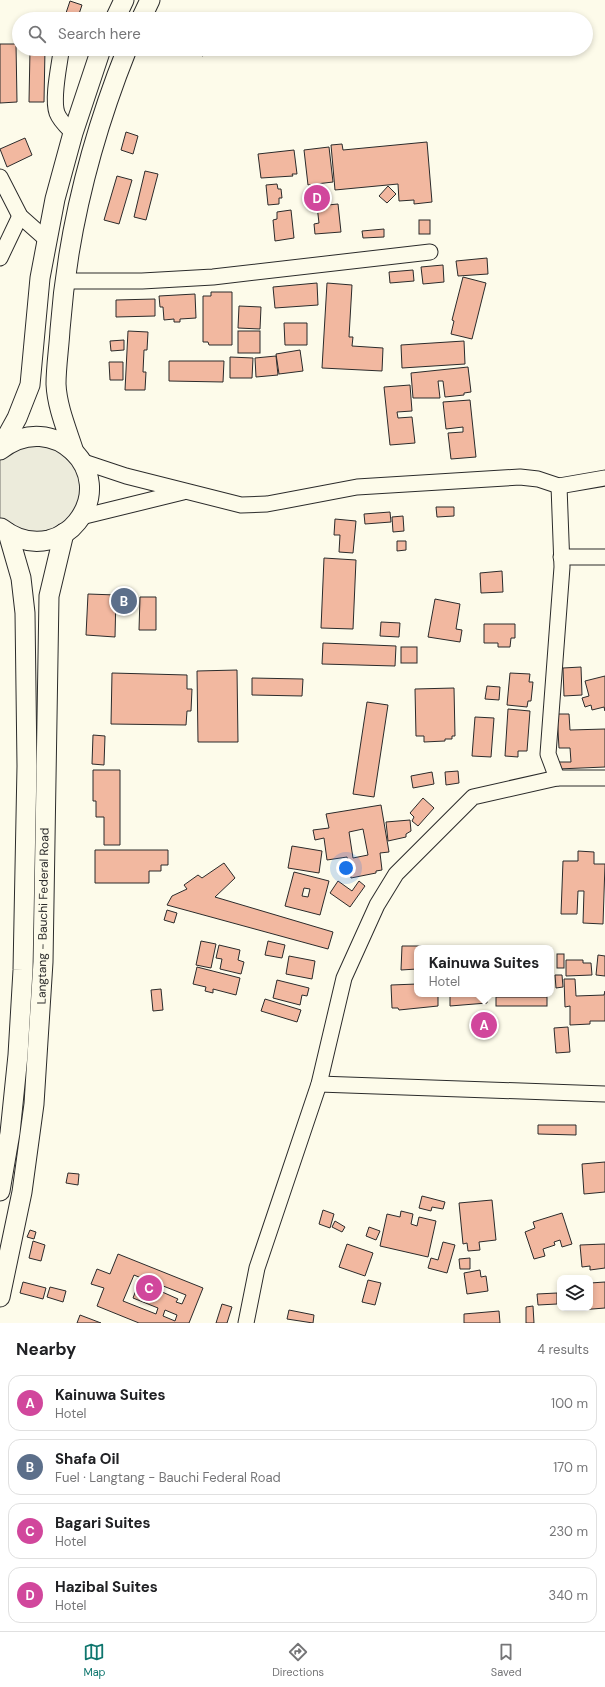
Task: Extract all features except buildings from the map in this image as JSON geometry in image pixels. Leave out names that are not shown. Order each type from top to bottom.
[{"type":"main road","points":[[118,12],[124,0]]},
{"type":"main road","points":[[144,12],[150,0]]},
{"type":"main road","points":[[0,450],[17,418],[30,384],[40,278],[55,199],[73,133],[99,56]]},
{"type":"main road","points":[[4,530],[30,541],[42,541],[64,533],[81,517],[86,506],[89,483],[86,471],[77,456],[59,405],[56,385],[64,281],[78,204],[96,140],[125,56]]},
{"type":"main road","points":[[0,450],[19,439],[42,436],[64,444],[77,456]]},
{"type":"main road","name":"Langtang - Bauchi Federal Road","points":[[0,1191],[10,1133],[20,1024],[23,970],[27,766],[25,613],[21,578],[4,530]]},
{"type":"main road","name":"Langtang - Bauchi Federal Road","points":[[0,1297],[22,1192],[34,1104],[43,969],[49,596],[64,533]]},
{"type":"street","points":[[61,56],[56,102],[57,112],[73,133]]},
{"type":"street","points":[[0,177],[20,216],[47,240]]},
{"type":"street","points":[[0,258],[20,216]]},
{"type":"street","points":[[64,281],[142,281],[213,277],[430,252]]},
{"type":"street","points":[[77,456],[126,476],[242,505],[267,504],[357,487],[520,478],[538,478],[559,486],[605,478]]},
{"type":"street","points":[[557,778],[548,754],[561,557],[559,486]]},
{"type":"street","points":[[81,517],[185,491]]},
{"type":"street","points":[[561,557],[605,557]]},
{"type":"street","points":[[246,1323],[257,1268],[319,1084],[344,978],[377,905],[396,874],[472,797],[557,778],[605,778]]},
{"type":"street","points":[[319,1084],[605,1094]]},
{"type":"shaded area","points":[[24,444],[55,446],[77,466],[82,496],[69,522],[41,535],[11,528],[0,518],[0,460],[10,450]]},
{"type":"place","name":"Hazibal Suites","points":[[317,198]]},
{"type":"place","name":"Shafa Oil","points":[[124,601]]},
{"type":"place","name":"Kainuwa Suites","points":[[484,1025]]},
{"type":"place","name":"Bagari Suites","points":[[149,1288]]}]
